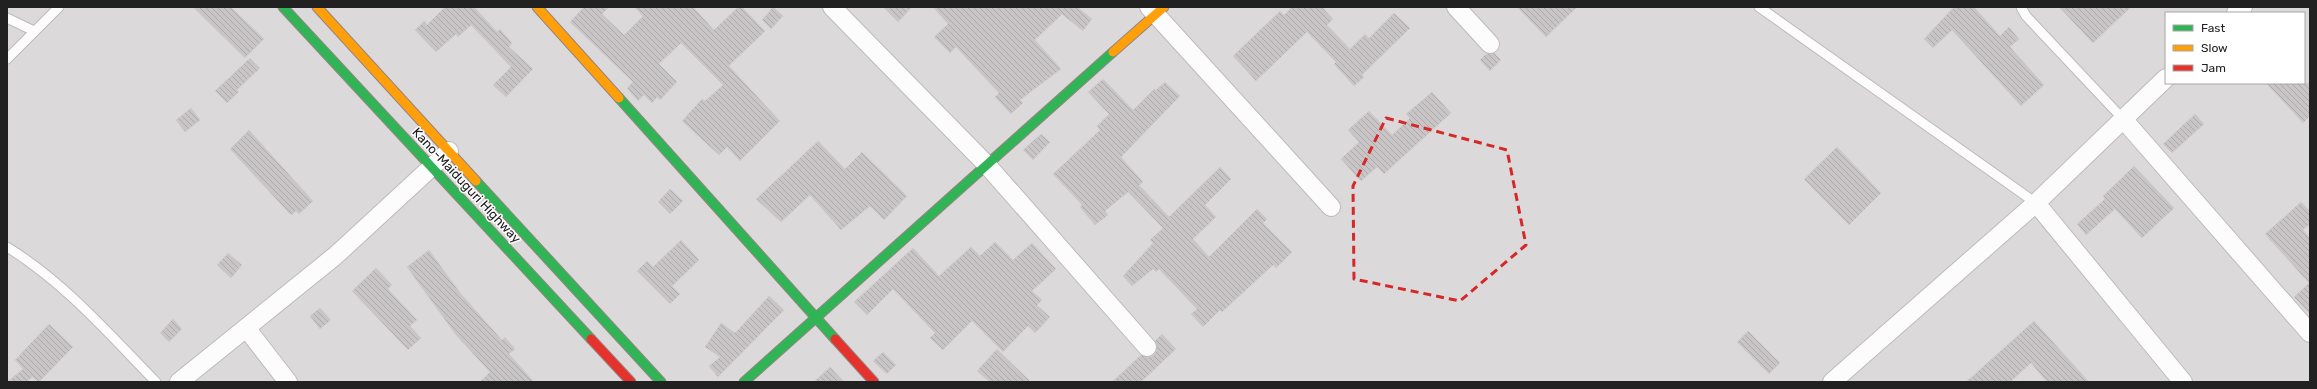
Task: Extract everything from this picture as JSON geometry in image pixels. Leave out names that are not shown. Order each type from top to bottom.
[{"type":"main road","name":"Kano-Maiduguri Highway","points":[[283,7],[631,382]]},
{"type":"main road","name":"Kano-Maiduguri Highway","points":[[317,7],[661,382]]},
{"type":"main road","points":[[537,7],[874,382]]},
{"type":"main road","points":[[744,382],[988,165],[1157,9]]},
{"type":"street","points":[[832,7],[988,165],[1147,348]]},
{"type":"street","points":[[1456,7],[1490,44]]},
{"type":"street","points":[[1157,9],[1331,207]]},
{"type":"street","points":[[1832,382],[2036,203],[2165,79]]},
{"type":"street","points":[[2122,119],[2310,333]]},
{"type":"street","points":[[179,382],[335,256],[449,151]]},
{"type":"street","points":[[2036,203],[2183,382]]},
{"type":"street","points":[[246,329],[288,382]]},
{"type":"lane","points":[[7,60],[59,7]]},
{"type":"lane","points":[[1759,7],[2036,203]]},
{"type":"lane","points":[[2022,7],[2026,16],[2122,119]]},
{"type":"lane","points":[[7,18],[34,31]]},
{"type":"lane","points":[[7,247],[25,258],[57,284],[156,382]]},
{"type":"highlighted area","points":[[1386,118],[1507,150],[1526,245],[1460,301],[1354,279],[1353,186]]},
{"type":"shaded area","points":[[7,7],[2310,7],[2310,382],[7,382]]},
{"type":"building","points":[[193,7],[231,7],[264,39],[245,58]]},
{"type":"building","points":[[445,7],[474,7],[497,32],[500,29],[512,43],[509,47],[533,69],[506,97],[493,85],[511,67],[471,25],[458,37],[456,34],[436,52],[415,30],[424,21],[427,25]]},
{"type":"building","points":[[584,7],[609,7],[602,14],[624,35],[643,16],[634,7],[693,7],[714,30],[738,7],[742,7],[765,31],[729,66],[780,121],[740,161],[727,147],[719,155],[682,121],[702,99],[705,101],[723,85],[681,43],[659,64],[677,82],[660,100],[657,97],[652,103],[644,95],[638,101],[627,88],[633,82],[570,22]]},
{"type":"building","points":[[773,7],[783,16],[771,29],[762,20]]},
{"type":"building","points":[[883,7],[912,7],[898,22]]},
{"type":"building","points":[[933,7],[1077,7],[1092,19],[1083,31],[1062,14],[1035,40],[1061,69],[1020,100],[1023,103],[1011,114],[995,97],[999,93],[956,47],[950,53],[934,37],[948,24]]},
{"type":"building","points":[[1292,7],[1322,7],[1333,19],[1327,25],[1350,49],[1365,34],[1369,38],[1394,13],[1410,28],[1362,75],[1364,77],[1354,86],[1334,64],[1336,62],[1307,32],[1256,81],[1233,56],[1280,11],[1284,15]]},
{"type":"building","points":[[1517,7],[1577,7],[1546,37]]},
{"type":"building","points":[[1954,7],[1974,7],[2000,36],[2009,27],[2019,39],[2010,47],[2044,85],[2021,106],[1952,30],[1933,48],[1924,39]]},
{"type":"building","points":[[2059,7],[2131,7],[2093,43]]},
{"type":"building","points":[[1494,53],[1501,60],[1490,71],[1480,60],[1486,54]]},
{"type":"building","points":[[250,58],[260,68],[237,90],[239,92],[227,103],[215,91]]},
{"type":"building","points":[[1103,79],[1133,110],[1154,89],[1156,90],[1165,82],[1180,96],[1121,157],[1143,182],[1139,185],[1169,217],[1220,167],[1231,179],[1205,205],[1216,217],[1193,239],[1209,257],[1257,209],[1267,219],[1263,223],[1292,252],[1276,268],[1273,265],[1222,312],[1220,310],[1203,327],[1191,314],[1197,309],[1159,269],[1156,272],[1153,269],[1132,286],[1123,276],[1153,243],[1150,240],[1163,228],[1128,192],[1105,211],[1108,215],[1095,225],[1080,207],[1082,205],[1053,174],[1100,130],[1097,126],[1109,114],[1088,92]]},
{"type":"building","points":[[2310,83],[2310,116],[2303,123],[2267,84]]},
{"type":"building","points":[[1432,92],[1451,113],[1384,174],[1377,167],[1361,181],[1341,159],[1359,142],[1348,130],[1369,111],[1392,135],[1410,118],[1406,114]]},
{"type":"building","points":[[191,108],[200,120],[185,132],[176,120]]},
{"type":"building","points":[[2195,114],[2204,124],[2172,153],[2163,144]]},
{"type":"building","points":[[249,130],[313,201],[299,214],[296,211],[292,215],[289,213],[230,149]]},
{"type":"building","points":[[1041,134],[1050,142],[1033,160],[1023,150]]},
{"type":"building","points":[[818,141],[845,169],[862,152],[907,196],[884,220],[870,206],[841,230],[810,195],[781,222],[756,199]]},
{"type":"building","points":[[1837,147],[1881,193],[1849,225],[1804,179]]},
{"type":"building","points":[[2134,166],[2174,208],[2142,238],[2115,209],[2086,235],[2077,224],[2105,199],[2103,196]]},
{"type":"building","points":[[670,189],[683,201],[670,214],[658,202]]},
{"type":"building","points":[[2301,202],[2310,211],[2310,224],[2303,230],[2310,238],[2310,314],[2294,297],[2309,283],[2265,234]]},
{"type":"building","points":[[681,240],[699,260],[672,286],[680,294],[670,304],[637,271],[647,261],[653,267]]},
{"type":"building","points":[[995,242],[1013,260],[1032,243],[1056,269],[1032,291],[1042,300],[1037,305],[1050,317],[1035,333],[1028,326],[1003,352],[972,321],[943,350],[930,338],[935,333],[893,289],[867,315],[854,302],[913,248],[939,276],[971,247],[980,256]]},
{"type":"building","points":[[429,250],[461,294],[502,340],[505,337],[515,349],[509,354],[534,382],[480,382],[490,372],[456,335],[407,267]]},
{"type":"building","points":[[228,253],[242,265],[231,278],[217,265]]},
{"type":"building","points":[[376,268],[392,285],[388,289],[417,320],[410,326],[421,338],[408,350],[352,291]]},
{"type":"building","points":[[769,296],[784,310],[718,377],[709,366],[720,357],[705,347],[721,323],[735,333]]},
{"type":"building","points":[[320,308],[331,320],[320,329],[310,316]]},
{"type":"building","points":[[173,319],[182,329],[169,342],[160,333]]},
{"type":"building","points":[[2034,321],[2089,382],[2047,382],[2031,363],[2010,382],[1966,382]]},
{"type":"building","points":[[49,324],[73,347],[39,382],[32,377],[27,382],[7,382],[23,369],[15,360]]},
{"type":"building","points":[[1748,331],[1780,363],[1769,374],[1737,342]]},
{"type":"building","points":[[1162,334],[1176,349],[1141,382],[1112,382],[1141,355],[1149,357],[1154,355],[1157,350],[1155,341]]},
{"type":"building","points":[[997,349],[1031,382],[990,382],[977,371]]},
{"type":"building","points":[[883,352],[896,365],[887,374],[873,361]]},
{"type":"building","points":[[830,367],[844,382],[814,382]]},
{"type":"traffic: fast","points":[[283,7],[591,339]]},
{"type":"traffic: fast","points":[[744,382],[1113,52]]},
{"type":"traffic: fast","points":[[619,98],[835,339]]},
{"type":"traffic: fast","points":[[476,181],[661,382]]},
{"type":"traffic: slow","points":[[317,7],[476,181]]},
{"type":"traffic: slow","points":[[537,7],[619,98]]},
{"type":"traffic: slow","points":[[1113,52],[1164,7]]},
{"type":"traffic: jam","points":[[591,339],[631,382]]},
{"type":"traffic: jam","points":[[835,339],[874,382]]}]
